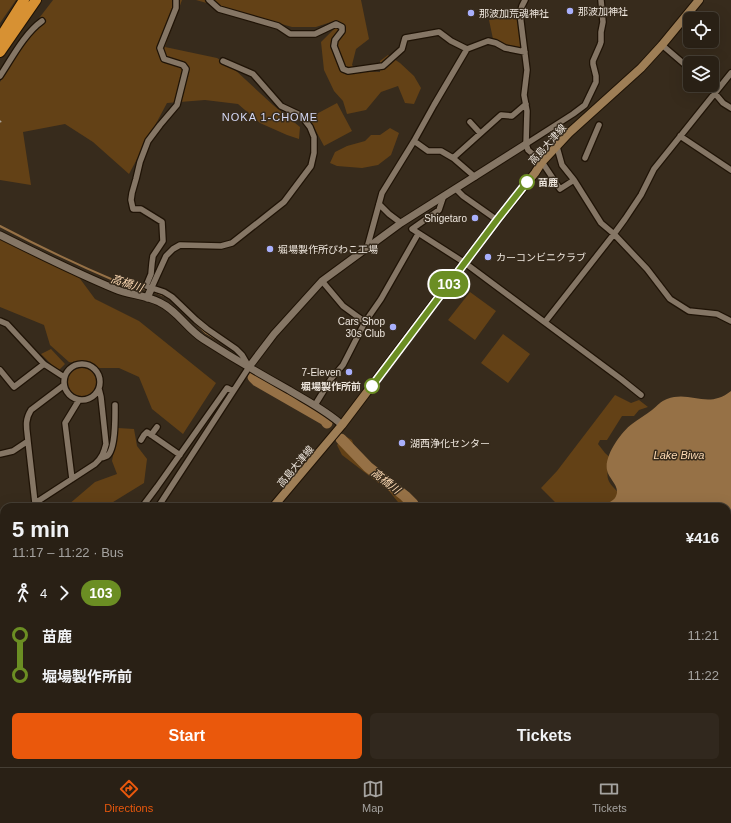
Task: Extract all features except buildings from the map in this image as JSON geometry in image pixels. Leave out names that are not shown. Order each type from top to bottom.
[{"type":"highway","points":[[0,38],[24,0]]},
{"type":"highway","points":[[0,52],[36,0]]},
{"type":"main road","name":"高島大津線","points":[[276,503],[341,427],[542,162],[569,133],[641,68],[699,0]]},
{"type":"street","points":[[176,0],[176,8],[160,48],[164,59],[183,65],[186,69],[177,105],[148,141],[140,162],[131,200],[133,209],[141,209],[162,222],[163,241],[154,256],[151,274],[146,286],[164,292],[172,297],[207,329],[236,349],[242,355],[249,367]]},
{"type":"street","points":[[209,0],[219,9],[278,26],[290,34],[315,34],[336,24],[342,27],[342,31],[335,40],[334,46],[343,70],[348,71],[383,66],[402,49],[405,38],[439,32],[451,41],[467,49]]},
{"type":"street","points":[[525,0],[520,14],[527,70],[524,95],[527,111],[526,144],[528,150],[542,162],[560,189],[574,180]]},
{"type":"street","points":[[161,503],[249,367],[274,334],[322,281],[402,223],[443,198],[585,105],[596,82],[593,61],[601,42],[603,22],[601,0]]},
{"type":"street","points":[[0,76],[28,35],[36,25],[42,21]]},
{"type":"street","points":[[367,248],[382,193],[467,49],[488,41],[505,48],[525,52]]},
{"type":"street","points":[[662,45],[683,63]]},
{"type":"street","points":[[147,298],[166,256],[173,249],[180,245],[221,246],[232,243],[284,202],[311,166],[314,153],[314,137],[310,127],[303,118],[281,106],[253,74],[223,61]]},
{"type":"street","points":[[545,322],[614,234],[641,195],[654,169],[731,73]]},
{"type":"street","points":[[714,93],[723,103],[731,108]]},
{"type":"street","points":[[453,158],[501,115],[512,116],[526,104]]},
{"type":"street","points":[[470,122],[480,134]]},
{"type":"street","points":[[585,158],[599,125]]},
{"type":"street","points":[[680,136],[731,170]]},
{"type":"street","points":[[414,141],[428,151],[441,151],[453,158],[475,177]]},
{"type":"street","points":[[557,147],[562,164],[601,223],[614,234],[647,269],[670,299],[688,311],[717,314],[731,321]]},
{"type":"street","points":[[456,189],[462,196],[497,220]]},
{"type":"street","points":[[443,198],[440,210],[412,230],[465,262],[641,395]]},
{"type":"street","points":[[379,204],[389,214],[402,223]]},
{"type":"street","points":[[315,405],[331,379],[343,365],[365,322],[381,299],[418,234]]},
{"type":"street","points":[[0,235],[46,258],[117,290],[159,302],[171,310],[200,338],[333,416],[341,427]]},
{"type":"street","points":[[322,281],[343,306],[365,322]]},
{"type":"street","points":[[0,321],[7,324],[44,364],[64,377]]},
{"type":"street","points":[[0,370],[14,387],[44,364]]},
{"type":"street","points":[[64,385],[31,410],[27,415],[26,423],[35,503],[95,464],[101,458],[106,444],[99,388],[99,374],[88,364],[80,364],[73,366],[68,370],[64,377],[64,385],[69,395],[79,400],[87,400],[95,395],[99,388]]},
{"type":"street","points":[[145,503],[227,388],[233,391]]},
{"type":"street","points":[[72,479],[65,423],[79,400]]},
{"type":"street","points":[[101,458],[107,456],[111,452],[114,439],[115,405]]},
{"type":"street","points":[[151,435],[157,427]]},
{"type":"street","points":[[141,440],[147,432],[180,455]]},
{"type":"street","points":[[0,454],[13,451],[28,442]]},
{"type":"shaded area","points":[[0,0],[16,0],[0,23]]},
{"type":"shaded area","points":[[53,0],[182,0],[165,47],[217,58],[233,68],[273,105],[300,127],[299,139],[260,123],[238,104],[205,100],[167,103],[129,174],[93,142],[65,124],[23,132],[31,185],[0,180],[0,82],[40,17]]},
{"type":"shaded area","points":[[196,0],[361,0],[369,39],[356,49],[352,65],[357,71],[380,72],[380,61],[388,55],[400,63],[414,76],[421,88],[414,104],[405,103],[398,86],[381,92],[366,110],[347,114],[343,101],[334,91],[324,70],[321,42],[336,27],[337,20],[316,27],[292,27]]},
{"type":"shaded area","points":[[518,17],[521,48],[504,44],[493,39],[489,20]]},
{"type":"shaded area","points":[[337,103],[352,131],[324,146],[309,118]]},
{"type":"shaded area","points":[[390,128],[399,133],[391,155],[378,165],[362,168],[337,166],[330,163],[335,152],[347,146],[365,141],[371,135],[380,135]]},
{"type":"shaded area","points":[[0,239],[78,276],[95,299],[139,321],[216,383],[183,434],[152,409],[139,377],[119,368],[100,368],[69,362],[50,345],[44,325],[0,307]]},
{"type":"shaded area","points":[[470,292],[496,311],[475,340],[448,320]]},
{"type":"shaded area","points":[[503,334],[530,354],[508,383],[481,363]]},
{"type":"shaded area","points":[[51,349],[65,364],[58,371],[41,354]]},
{"type":"shaded area","points":[[82,368],[92,372],[96,382],[92,392],[82,396],[72,392],[68,382],[72,372]]},
{"type":"shaded area","points":[[615,395],[631,403],[639,400],[648,407],[639,410],[634,416],[622,416],[607,440],[600,440],[598,444],[615,462],[610,463],[607,473],[610,484],[620,494],[618,503],[555,503],[541,488],[557,471]]},
{"type":"shaded area","points":[[118,428],[134,429],[137,446],[147,459],[144,483],[112,503],[70,503],[95,482],[117,474],[112,461]]},
{"type":"shaded area","points":[[345,436],[352,440],[355,449],[416,503],[399,503],[389,491],[342,455],[337,445]]},
{"type":"water","name":"Lake Biwa","points":[[731,391],[731,503],[608,503],[615,498],[617,490],[608,474],[608,458],[618,438],[634,422],[667,399],[684,397],[707,400],[722,396]]},
{"type":"waterway","name":"高橋川","points":[[0,226],[103,276],[118,282],[160,294],[173,301]]},
{"type":"waterway","name":"高橋川","points":[[176,304],[206,333],[225,344]]},
{"type":"waterway","name":"高橋川","points":[[253,377],[257,381],[325,420],[327,423]]},
{"type":"waterway","name":"高橋川","points":[[341,439],[368,467],[412,503]]},
{"type":"bus line","name":"103","points":[[372,386],[527,182]]},
{"type":"place","name":"那波加神社","points":[[570,11]]},
{"type":"place","name":"那波加荒魂神社","points":[[471,13]]},
{"type":"place","name":"苗鹿","points":[[527,182]]},
{"type":"place","name":"Shigetaro","points":[[475,218]]},
{"type":"place","name":"堀場製作所びわこ工場","points":[[270,249]]},
{"type":"place","name":"カーコンビニクラブ","points":[[488,257]]},
{"type":"place","name":"Cars Shop 30s Club","points":[[393,327]]},
{"type":"place","name":"7-Eleven","points":[[349,372]]},
{"type":"place","name":"堀場製作所前","points":[[372,386]]},
{"type":"place","name":"湖西浄化センター","points":[[402,443]]},
{"type":"district","name":"NOKA 1-CHOME","points":[[270,117]]}]
